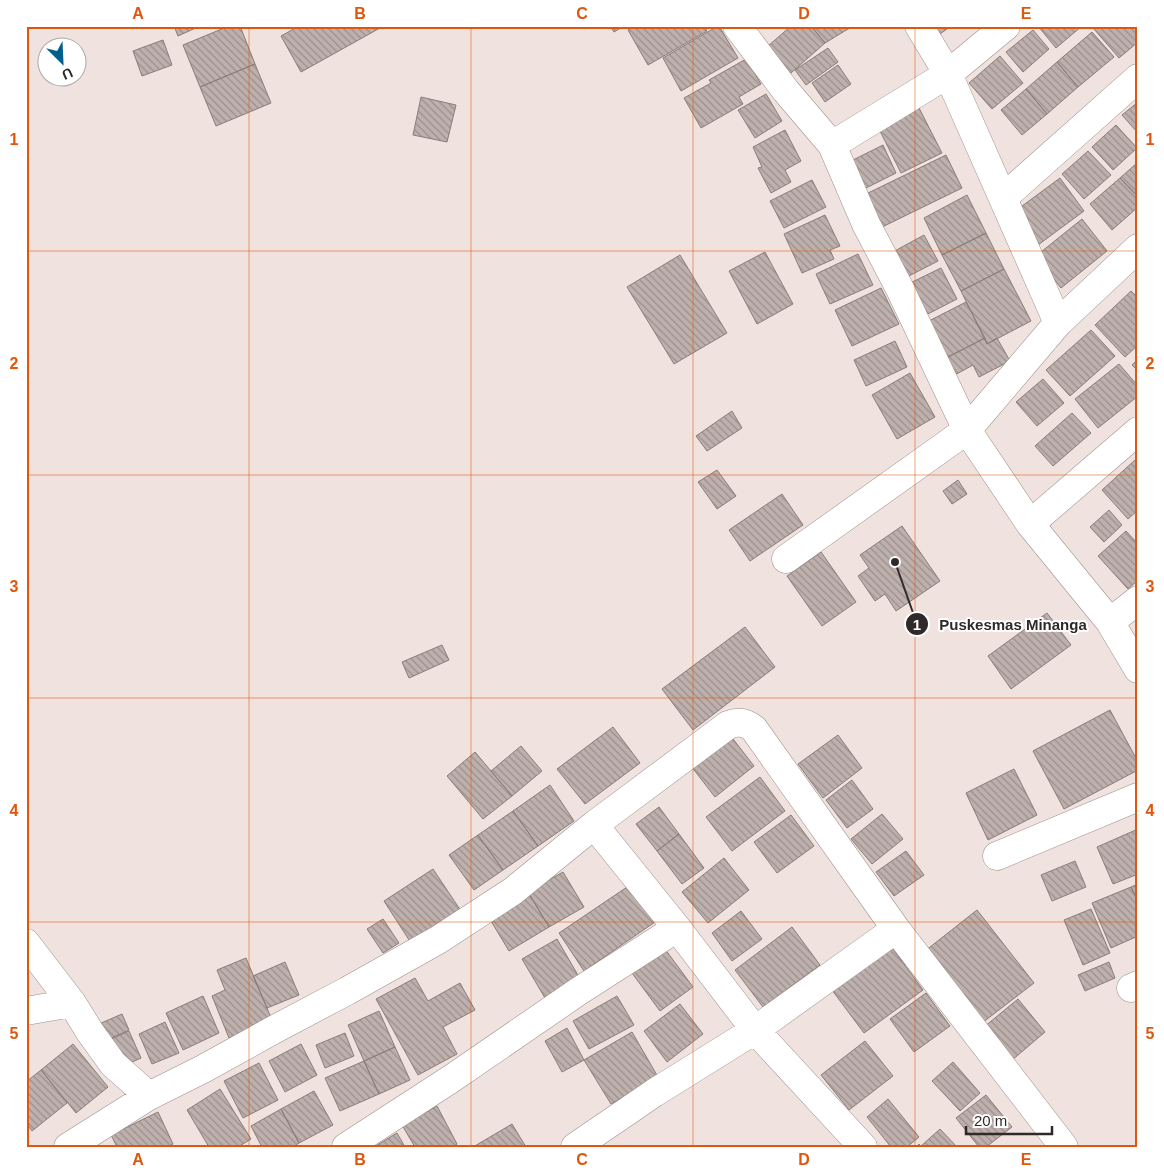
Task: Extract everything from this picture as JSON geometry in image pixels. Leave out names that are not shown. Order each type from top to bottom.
[{"type":"street","points":[[737,26],[786,91],[832,145],[866,224],[900,289],[967,430],[1030,524],[1110,622],[1138,669]]},
{"type":"street","points":[[919,26],[948,74],[1058,323]]},
{"type":"street","points":[[832,145],[948,74],[1006,26]]},
{"type":"street","points":[[1003,198],[1138,78]]},
{"type":"street","points":[[786,559],[967,430],[1058,323],[1138,248]]},
{"type":"street","points":[[1030,524],[1138,431]]},
{"type":"street","points":[[1110,622],[1138,600]]},
{"type":"street","points":[[74,1145],[149,1096],[203,1069],[438,940],[513,890],[594,825],[728,725],[741,722],[749,724],[754,728],[896,929],[1064,1147]]},
{"type":"street","points":[[997,856],[1138,796]]},
{"type":"street","points":[[594,825],[677,928],[755,1030],[863,1147]]},
{"type":"street","points":[[346,1147],[451,1079],[579,991],[677,928]]},
{"type":"street","points":[[575,1147],[606,1138],[654,1092],[755,1030],[896,929]]},
{"type":"street","points":[[26,943],[114,1064],[149,1096]]},
{"type":"street","points":[[26,1011],[72,1004]]},
{"type":"building","points":[[174,26],[200,26],[178,36]]},
{"type":"building","points":[[229,26],[240,26],[255,64],[200,87],[183,45]]},
{"type":"building","points":[[299,26],[379,26],[380,28],[301,72],[281,36]]},
{"type":"building","points":[[610,26],[624,26],[614,32]]},
{"type":"building","points":[[635,26],[704,26],[707,31],[648,65],[628,30]]},
{"type":"building","points":[[718,26],[738,58],[681,91],[663,58]]},
{"type":"building","points":[[791,26],[811,26],[825,43],[783,80],[760,53]]},
{"type":"building","points":[[811,26],[853,26],[825,43]]},
{"type":"building","points":[[933,26],[951,26],[940,34]]},
{"type":"building","points":[[1038,26],[1082,26],[1056,48]]},
{"type":"building","points":[[1098,26],[1138,26],[1138,42],[1119,58],[1094,29]]},
{"type":"building","points":[[1033,30],[1049,49],[1023,72],[1006,52]]},
{"type":"building","points":[[1092,32],[1114,57],[1078,87],[1057,62]]},
{"type":"building","points":[[163,40],[172,65],[142,76],[133,51]]},
{"type":"building","points":[[828,48],[838,62],[806,85],[795,70]]},
{"type":"building","points":[[1000,56],[1023,83],[992,109],[969,83]]},
{"type":"building","points":[[746,59],[761,84],[739,97],[743,104],[701,128],[684,98],[711,83],[709,80]]},
{"type":"building","points":[[1057,62],[1078,87],[1047,114],[1026,89]]},
{"type":"building","points":[[255,64],[271,103],[216,126],[200,87]]},
{"type":"building","points":[[838,65],[851,84],[825,102],[812,83]]},
{"type":"building","points":[[1026,89],[1047,114],[1022,135],[1001,110]]},
{"type":"building","points":[[766,94],[782,121],[755,138],[738,110]]},
{"type":"building","points":[[421,97],[456,105],[447,142],[413,135]]},
{"type":"building","points":[[1138,102],[1138,133],[1122,115]]},
{"type":"building","points":[[918,106],[942,153],[901,173],[877,125]]},
{"type":"building","points":[[1116,125],[1137,148],[1113,170],[1092,147]]},
{"type":"building","points":[[785,130],[801,161],[785,170],[791,182],[771,193],[758,168],[762,167],[753,147]]},
{"type":"building","points":[[883,145],[896,173],[862,190],[849,162]]},
{"type":"building","points":[[1088,151],[1111,175],[1084,199],[1062,174]]},
{"type":"building","points":[[946,155],[962,188],[878,229],[862,196]]},
{"type":"building","points":[[1138,162],[1138,197],[1120,178]]},
{"type":"building","points":[[1060,178],[1084,211],[1038,245],[1014,212]]},
{"type":"building","points":[[1120,178],[1138,197],[1138,207],[1112,230],[1090,204]]},
{"type":"building","points":[[812,180],[826,207],[784,228],[770,201]]},
{"type":"building","points":[[967,195],[986,233],[942,255],[924,218]]},
{"type":"building","points":[[825,215],[840,246],[830,250],[834,259],[802,273],[784,234]]},
{"type":"building","points":[[1082,219],[1107,251],[1061,288],[1036,256]]},
{"type":"building","points":[[986,233],[1004,269],[961,291],[942,255]]},
{"type":"building","points":[[924,235],[938,261],[905,278],[891,253]]},
{"type":"building","points":[[765,252],[793,304],[757,324],[729,271]]},
{"type":"building","points":[[858,254],[873,285],[830,304],[816,274]]},
{"type":"building","points":[[680,255],[727,333],[674,364],[627,287]]},
{"type":"building","points":[[941,268],[957,299],[920,318],[904,286]]},
{"type":"building","points":[[1004,269],[1031,321],[987,344],[961,291]]},
{"type":"building","points":[[881,288],[899,324],[852,346],[835,310]]},
{"type":"building","points":[[1131,291],[1138,298],[1138,345],[1125,357],[1095,325]]},
{"type":"building","points":[[966,302],[985,338],[944,359],[925,323]]},
{"type":"building","points":[[1091,330],[1115,356],[1070,396],[1046,370]]},
{"type":"building","points":[[985,338],[987,344],[997,338],[1010,361],[979,377],[973,365],[953,376],[944,359]]},
{"type":"building","points":[[895,341],[907,367],[866,386],[854,360]]},
{"type":"building","points":[[1138,359],[1138,371],[1132,365]]},
{"type":"building","points":[[1119,364],[1138,386],[1138,396],[1098,428],[1075,399]]},
{"type":"building","points":[[910,373],[935,417],[897,439],[872,395]]},
{"type":"building","points":[[1043,379],[1064,403],[1037,426],[1016,402]]},
{"type":"building","points":[[732,411],[742,428],[707,451],[696,436]]},
{"type":"building","points":[[1072,413],[1091,433],[1053,466],[1035,446]]},
{"type":"building","points":[[1135,460],[1138,463],[1138,510],[1128,519],[1102,490]]},
{"type":"building","points":[[717,470],[736,496],[717,509],[698,482]]},
{"type":"building","points":[[958,480],[967,494],[952,504],[943,491]]},
{"type":"building","points":[[782,494],[803,525],[750,561],[729,530]]},
{"type":"building","points":[[1109,510],[1122,525],[1104,542],[1090,527]]},
{"type":"building","points":[[902,526],[940,581],[896,611],[885,594],[875,601],[858,576],[869,568],[860,555]]},
{"type":"building","points":[[1126,531],[1138,544],[1138,580],[1128,589],[1098,556]]},
{"type":"building","points":[[821,552],[856,602],[822,626],[787,576]]},
{"type":"building","points":[[1047,613],[1071,645],[1011,689],[988,656]]},
{"type":"building","points":[[745,627],[775,667],[693,730],[662,689]]},
{"type":"building","points":[[442,645],[449,660],[409,678],[402,662]]},
{"type":"building","points":[[1110,710],[1138,762],[1138,770],[1064,809],[1033,751]]},
{"type":"building","points":[[613,727],[640,763],[585,804],[557,769]]},
{"type":"building","points":[[730,735],[754,766],[715,797],[691,766]]},
{"type":"building","points":[[838,735],[862,768],[823,798],[798,764]]},
{"type":"building","points":[[521,746],[542,771],[512,796],[491,771]]},
{"type":"building","points":[[475,752],[512,796],[483,819],[447,776]]},
{"type":"building","points":[[1014,769],[1037,815],[988,840],[966,793]]},
{"type":"building","points":[[760,777],[785,811],[732,851],[706,817]]},
{"type":"building","points":[[852,780],[873,809],[847,828],[826,800]]},
{"type":"building","points":[[550,785],[574,821],[538,846],[513,811]]},
{"type":"building","points":[[659,807],[679,834],[657,851],[636,824]]},
{"type":"building","points":[[513,811],[538,846],[503,870],[478,835]]},
{"type":"building","points":[[882,814],[903,839],[872,864],[851,839]]},
{"type":"building","points":[[791,815],[814,846],[777,873],[754,842]]},
{"type":"building","points":[[1138,829],[1138,874],[1113,884],[1097,847]]},
{"type":"building","points":[[679,834],[704,868],[682,884],[657,851]]},
{"type":"building","points":[[478,835],[503,870],[474,890],[449,855]]},
{"type":"building","points":[[906,851],[924,875],[894,896],[876,872]]},
{"type":"building","points":[[724,858],[749,890],[708,923],[682,892]]},
{"type":"building","points":[[1075,861],[1086,887],[1052,901],[1041,875]]},
{"type":"building","points":[[433,869],[461,911],[411,943],[384,901]]},
{"type":"building","points":[[563,872],[584,907],[549,927],[528,892]]},
{"type":"building","points":[[1138,884],[1138,902],[1131,887]]},
{"type":"building","points":[[630,885],[655,922],[584,971],[559,933]]},
{"type":"building","points":[[1131,887],[1138,902],[1138,936],[1111,948],[1092,903]]},
{"type":"building","points":[[528,892],[549,927],[509,951],[488,916]]},
{"type":"building","points":[[1091,909],[1110,953],[1083,965],[1064,920]]},
{"type":"building","points":[[977,910],[1034,983],[982,1023],[925,951]]},
{"type":"building","points":[[741,911],[762,939],[732,961],[712,933]]},
{"type":"building","points":[[383,919],[399,943],[383,953],[367,929]]},
{"type":"building","points":[[792,927],[820,965],[763,1007],[735,970]]},
{"type":"building","points":[[557,939],[579,977],[545,998],[522,959]]},
{"type":"building","points":[[888,942],[923,990],[864,1033],[829,986]]},
{"type":"building","points":[[662,945],[693,987],[660,1011],[629,969]]},
{"type":"building","points":[[246,958],[272,1020],[229,1038],[212,996],[225,990],[217,970]]},
{"type":"building","points":[[285,962],[299,995],[267,1008],[253,976]]},
{"type":"building","points":[[1109,962],[1115,978],[1085,991],[1078,975]]},
{"type":"building","points":[[415,978],[428,1001],[460,983],[475,1010],[443,1027],[457,1054],[418,1075],[376,999]]},
{"type":"building","points":[[926,993],[950,1026],[914,1052],[890,1019]]},
{"type":"building","points":[[203,996],[219,1033],[183,1050],[166,1013]]},
{"type":"building","points":[[617,996],[634,1025],[589,1049],[573,1021]]},
{"type":"building","points":[[1018,999],[1045,1032],[1011,1061],[984,1027]]},
{"type":"building","points":[[680,1004],[703,1034],[667,1062],[644,1031]]},
{"type":"building","points":[[379,1011],[395,1047],[364,1061],[348,1025]]},
{"type":"building","points":[[122,1014],[129,1030],[107,1040],[99,1024]]},
{"type":"building","points":[[165,1022],[179,1053],[152,1064],[139,1034]]},
{"type":"building","points":[[567,1028],[584,1060],[562,1072],[545,1041]]},
{"type":"building","points":[[129,1031],[141,1058],[121,1067],[109,1040]]},
{"type":"building","points":[[632,1032],[658,1077],[611,1104],[584,1060]]},
{"type":"building","points":[[345,1033],[354,1056],[325,1068],[316,1045]]},
{"type":"building","points":[[865,1041],[893,1076],[849,1110],[821,1075]]},
{"type":"building","points":[[73,1044],[108,1087],[76,1113],[41,1070]]},
{"type":"building","points":[[301,1044],[317,1075],[285,1092],[269,1061]]},
{"type":"building","points":[[395,1047],[410,1080],[379,1094],[364,1061]]},
{"type":"building","points":[[364,1061],[379,1094],[340,1111],[325,1078]]},
{"type":"building","points":[[953,1062],[980,1093],[960,1111],[932,1081]]},
{"type":"building","points":[[259,1063],[278,1100],[243,1118],[224,1081]]},
{"type":"building","points":[[41,1070],[67,1103],[32,1131],[26,1123],[26,1082]]},
{"type":"building","points":[[220,1089],[251,1139],[238,1147],[209,1147],[187,1110]]},
{"type":"building","points":[[314,1091],[333,1125],[299,1143],[281,1109]]},
{"type":"building","points":[[986,1095],[1012,1127],[986,1147],[979,1147],[956,1118]]},
{"type":"building","points":[[888,1099],[919,1137],[907,1147],[891,1147],[867,1117]]},
{"type":"building","points":[[437,1106],[457,1144],[453,1147],[415,1147],[402,1125]]},
{"type":"building","points":[[281,1109],[299,1143],[293,1147],[262,1147],[251,1126]]},
{"type":"building","points":[[158,1112],[173,1144],[168,1147],[117,1147],[111,1135]]},
{"type":"building","points":[[512,1124],[526,1147],[473,1147]]},
{"type":"building","points":[[940,1129],[957,1147],[917,1147],[919,1144],[921,1146]]},
{"type":"building","points":[[397,1133],[405,1147],[374,1147]]},
{"type":"place","name":"Puskesmas Minanga","points":[[895,562]]}]
